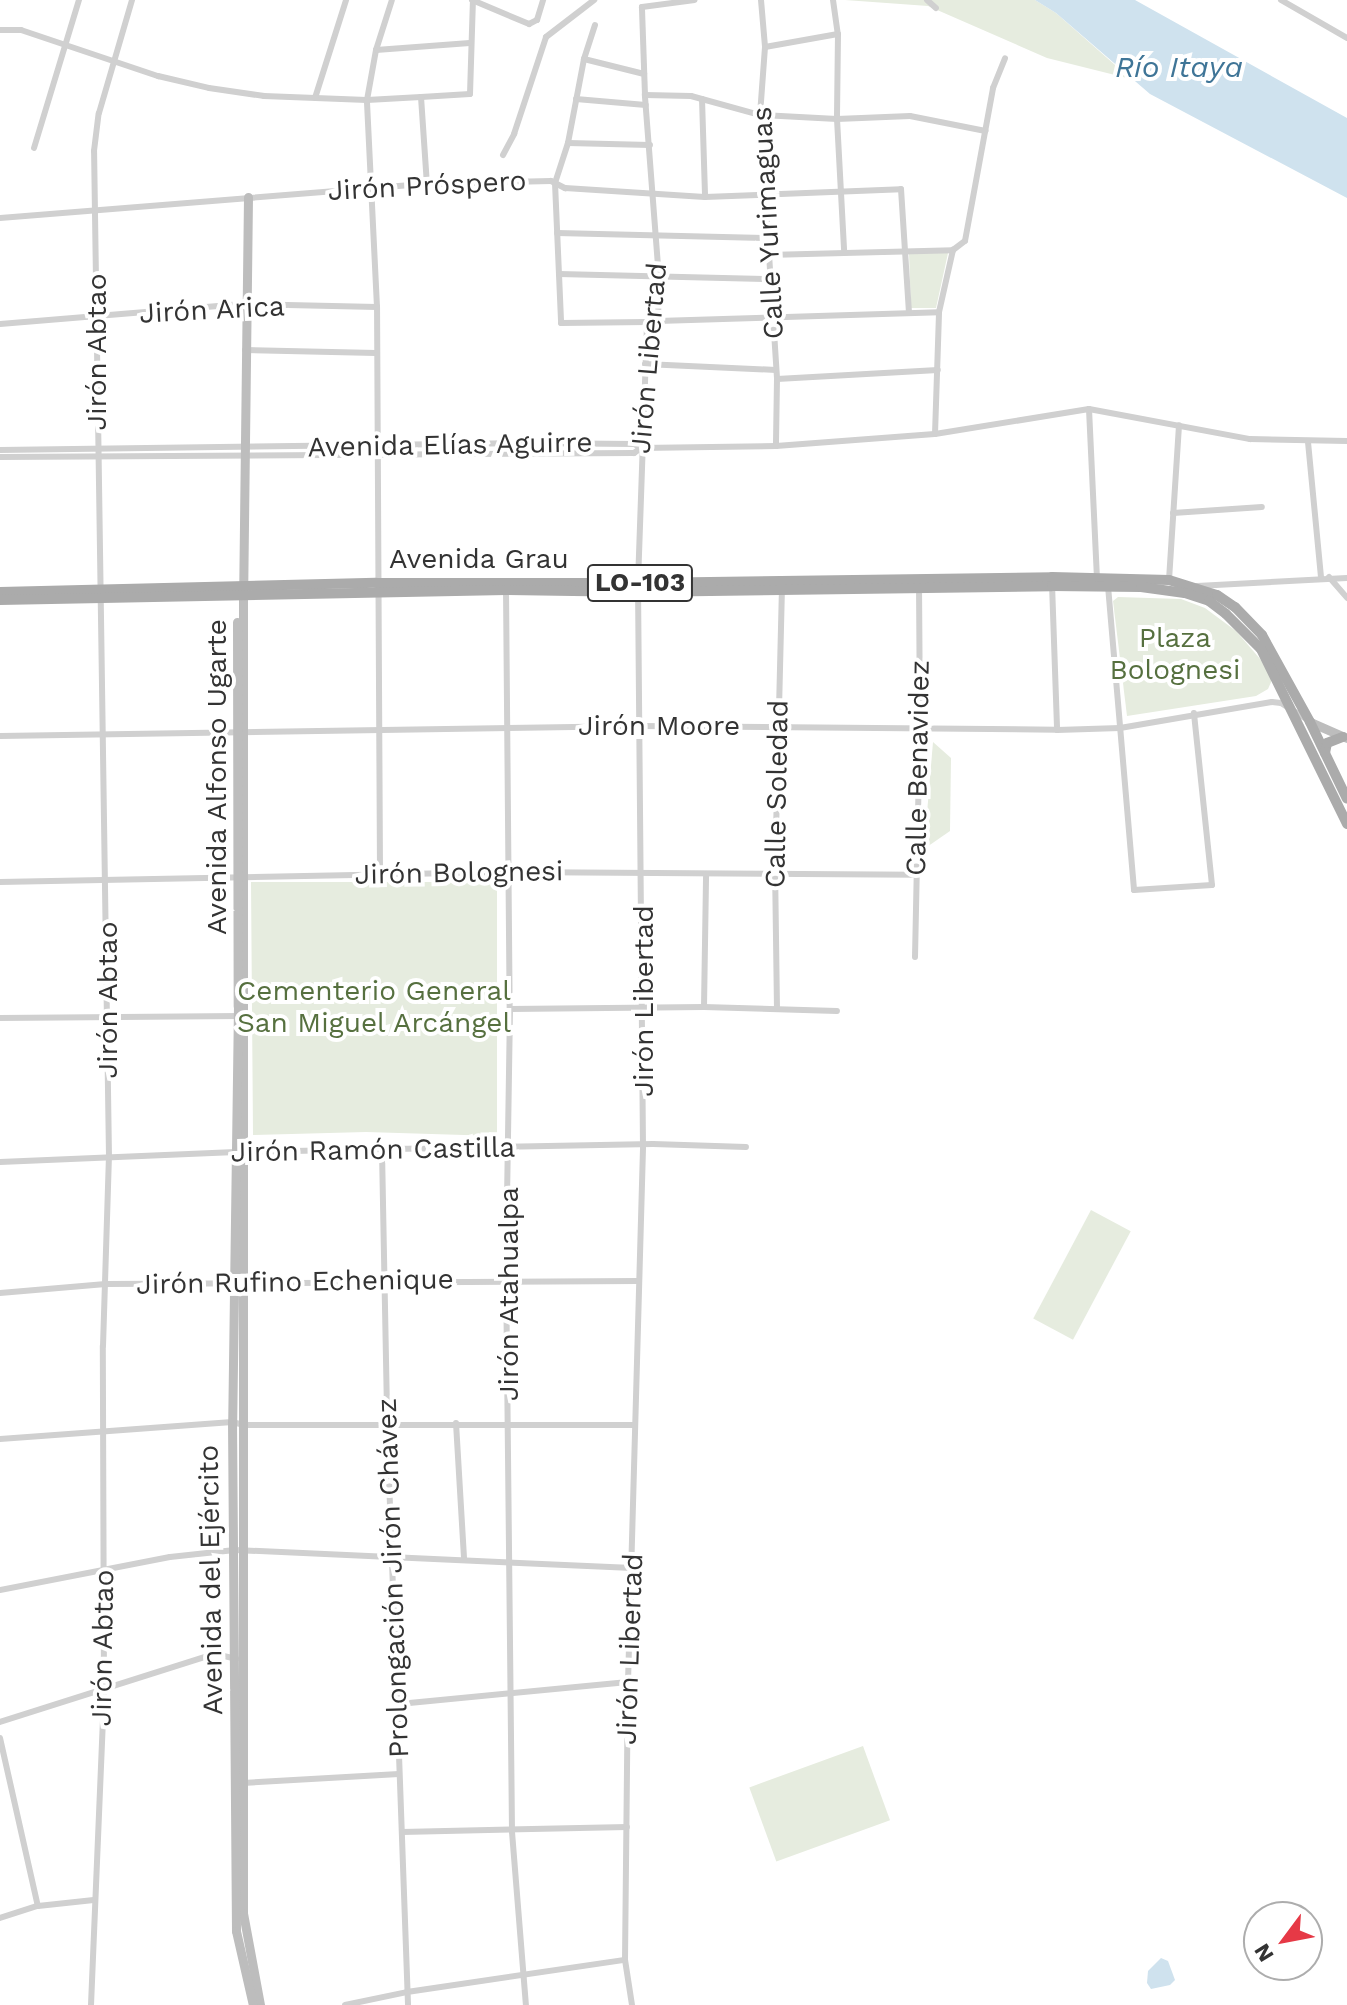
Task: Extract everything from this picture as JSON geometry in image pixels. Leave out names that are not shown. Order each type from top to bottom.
[{"type":"main road","name":"Avenida Alfonso Ugarte","points":[[241,1152],[241,732],[237,614],[243,590],[248,197]]},
{"type":"main road","name":"Avenida Grau","points":[[0,592],[506,586],[638,588],[1169,580],[1197,586],[1235,607],[1262,635],[1310,722]]},
{"type":"main road","name":"LO-103","points":[[1102,582],[1185,593],[1209,601],[1246,631],[1261,649],[1347,824]]},
{"type":"main road","name":"Avenida Grau","points":[[0,600],[101,593]]},
{"type":"main road","name":"LO-103","points":[[1310,722],[1347,799]]},
{"type":"main road","points":[[1310,722],[1345,738]]},
{"type":"main road","points":[[1325,755],[1327,743],[1345,738]]},
{"type":"main road","name":"Avenida del Ejército","points":[[239,1551],[232,1422],[241,1152]]},
{"type":"main road","name":"Avenida del Ejército","points":[[239,1284],[244,1425],[239,1551],[236,1931],[253,2005]]},
{"type":"main road","name":"Avenida del Ejército","points":[[239,1762],[243,1783],[243,1913],[260,2005]]},
{"type":"street","points":[[34,148],[79,0]]},
{"type":"street","name":"Jirón Abtao","points":[[91,2005],[104,1689],[109,1157],[108,881],[97,452],[95,130],[132,0]]},
{"type":"street","points":[[315,98],[346,0]]},
{"type":"street","points":[[380,873],[377,307],[374,186],[367,100],[376,50],[392,0]]},
{"type":"street","points":[[0,30],[21,30],[158,76],[209,88],[264,96],[367,100],[470,94],[473,0],[534,23],[543,0]]},
{"type":"street","points":[[503,155],[514,134],[546,37],[594,0]]},
{"type":"street","name":"Jirón Libertad","points":[[632,2005],[625,1960],[628,1682],[644,1008],[638,588],[647,322],[658,321],[659,279],[645,95],[642,7],[695,0]]},
{"type":"street","name":"Calle Yurimaguas","points":[[761,0],[765,47],[760,115],[777,379],[776,446]]},
{"type":"street","points":[[833,0],[838,34],[837,119],[844,250]]},
{"type":"street","points":[[927,0],[936,8]]},
{"type":"street","points":[[1281,0],[1347,38]]},
{"type":"street","points":[[595,25],[584,59],[568,143],[555,183],[561,323],[647,322]]},
{"type":"street","points":[[765,47],[838,34]]},
{"type":"street","points":[[376,50],[470,43]]},
{"type":"street","points":[[768,255],[844,250],[953,250],[965,241],[993,88],[1005,58]]},
{"type":"street","points":[[584,59],[644,74]]},
{"type":"street","points":[[645,95],[702,99],[760,115],[837,119],[910,116],[986,131]]},
{"type":"street","points":[[421,97],[427,184]]},
{"type":"street","points":[[576,99],[646,105]]},
{"type":"street","points":[[702,99],[705,197]]},
{"type":"street","points":[[568,143],[650,145]]},
{"type":"street","name":"Jirón Próspero","points":[[0,218],[427,184],[555,183],[565,188],[705,197],[764,197],[901,189],[904,250]]},
{"type":"street","points":[[557,233],[766,238]]},
{"type":"street","points":[[904,250],[909,312]]},
{"type":"street","points":[[935,434],[939,312],[953,250]]},
{"type":"street","points":[[559,274],[659,279],[770,279]]},
{"type":"street","name":"Jirón Arica","points":[[0,324],[245,304],[377,307]]},
{"type":"street","points":[[658,321],[939,312]]},
{"type":"street","points":[[245,350],[376,353]]},
{"type":"street","points":[[645,364],[776,370]]},
{"type":"street","points":[[777,379],[938,370]]},
{"type":"street","points":[[641,448],[776,446],[935,434],[1089,409],[1250,439],[1347,441]]},
{"type":"street","points":[[1089,409],[1102,582],[1120,728],[1134,890],[1212,885],[1194,713]]},
{"type":"street","points":[[1169,580],[1179,425]]},
{"type":"street","points":[[1308,442],[1325,577],[1347,598]]},
{"type":"street","points":[[501,443],[501,452]]},
{"type":"street","name":"Avenida Elías Aguirre","points":[[0,450],[245,452],[501,443],[634,444],[641,448],[634,453],[379,448]]},
{"type":"street","name":"Avenida Elías Aguirre","points":[[0,457],[97,452]]},
{"type":"street","points":[[1173,513],[1262,507]]},
{"type":"street","name":"Avenida Grau","points":[[1197,586],[1347,578]]},
{"type":"street","points":[[1052,581],[1057,730]]},
{"type":"street","name":"Calle Benavidez","points":[[915,957],[920,727],[919,582]]},
{"type":"street","name":"Calle Soledad","points":[[777,1009],[775,873],[782,584]]},
{"type":"street","name":"Jirón Atahualpa","points":[[506,586],[512,1832],[526,2005]]},
{"type":"street","name":"Jirón Moore","points":[[0,736],[639,726],[1057,730],[1120,728],[1194,713],[1228,712],[1272,702],[1291,708]]},
{"type":"street","points":[[1291,708],[1310,722]]},
{"type":"street","name":"Jirón Bolognesi","points":[[0,882],[506,872],[917,875]]},
{"type":"street","points":[[704,1007],[706,874]]},
{"type":"street","points":[[510,1009],[704,1007],[837,1011]]},
{"type":"street","points":[[0,1018],[242,1016]]},
{"type":"street","name":"Jirón Ramón Castilla","points":[[0,1162],[241,1152],[746,1147]]},
{"type":"street","name":"Prolongación Jirón Chávez","points":[[382,1151],[387,1423],[408,2005]]},
{"type":"street","name":"Jirón Rufino Echenique","points":[[0,1293],[106,1284],[385,1284],[508,1279],[638,1281]]},
{"type":"street","points":[[0,1439],[232,1422],[244,1425],[509,1422],[634,1425]]},
{"type":"street","points":[[456,1423],[464,1558]]},
{"type":"street","points":[[0,1590],[170,1557],[239,1551],[464,1558],[633,1568]]},
{"type":"street","points":[[0,1722],[215,1654],[239,1660]]},
{"type":"street","points":[[399,1704],[628,1682]]},
{"type":"street","points":[[0,1738],[38,1906]]},
{"type":"street","points":[[243,1783],[399,1774]]},
{"type":"street","points":[[402,1832],[512,1832],[627,1827]]},
{"type":"street","points":[[0,1918],[38,1906],[94,1900]]},
{"type":"street","points":[[345,2005],[407,1992],[625,1960]]},
{"type":"green space","points":[[845,0],[1035,0],[1056,13],[1131,79],[1047,58],[928,6]]},
{"type":"green space","points":[[909,253],[948,253],[936,308],[911,308]]},
{"type":"green space","name":"Plaza Bolognesi","points":[[1118,597],[1181,599],[1205,608],[1236,631],[1261,660],[1272,680],[1268,689],[1256,696],[1127,716],[1113,601]]},
{"type":"green space","points":[[933,742],[951,758],[950,831],[924,849]]},
{"type":"green space","name":"Cementerio General San Miguel Arcángel","points":[[251,882],[497,882],[497,1136],[366,1132],[253,1135]]},
{"type":"green space","points":[[1091,1210],[1131,1231],[1073,1340],[1033,1319]]},
{"type":"green space","points":[[863,1746],[890,1820],[776,1862],[749,1787]]},
{"type":"water","name":"Río Itaya","points":[[1035,0],[1135,0],[1347,118],[1347,198],[1150,94],[1056,13]]},
{"type":"water","points":[[1161,1958],[1168,1961],[1175,1980],[1170,1985],[1151,1989],[1147,1983],[1148,1971]]}]
